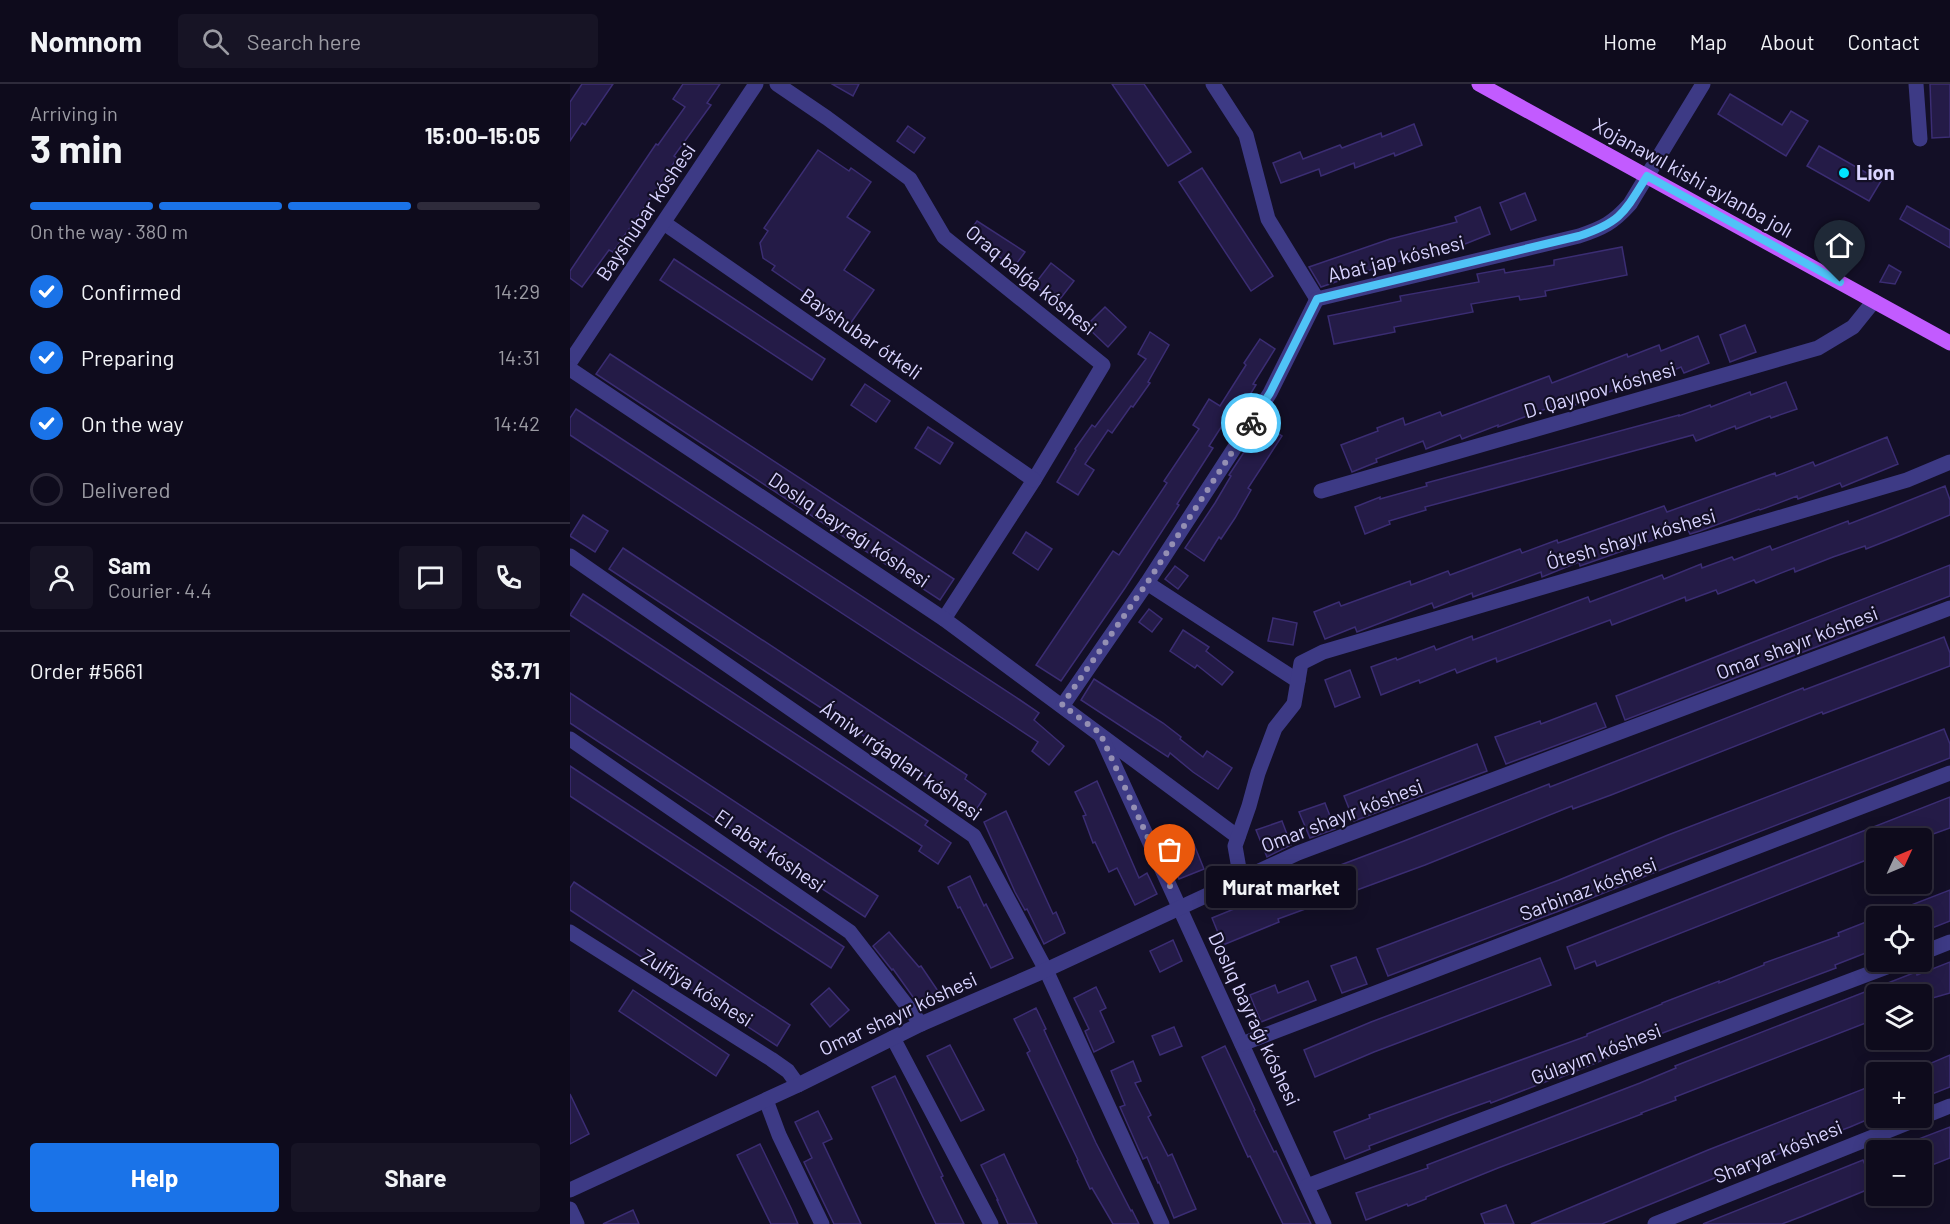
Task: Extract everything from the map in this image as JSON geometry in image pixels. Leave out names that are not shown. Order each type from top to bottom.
[{"type":"main road","name":"Xojanawıl kishi aylanba jolı","points":[[1479,84],[1950,343]]},
{"type":"street","name":"Bayshubar kóshesi","points":[[573,353],[664,223],[756,84]]},
{"type":"street","name":"Oraq balǵa kóshesi","points":[[777,84],[828,118],[910,179],[944,237],[1103,365],[1034,480]]},
{"type":"street","points":[[1213,84],[1246,135],[1268,219],[1317,299]]},
{"type":"street","name":"Abat jap kóshesi","points":[[1062,705],[1147,583],[1270,393],[1317,299],[1579,236],[1605,227],[1617,219],[1630,204],[1703,84]]},
{"type":"street","points":[[1916,84],[1920,139]]},
{"type":"street","name":"Bayshubar ótkeli","points":[[664,223],[1034,480]]},
{"type":"street","name":"D. Qayıpov kóshesi","points":[[1321,491],[1818,348],[1853,327],[1874,301]]},
{"type":"street","name":"Doslıq bayraǵı kóshesi","points":[[570,369],[944,619],[1238,837]]},
{"type":"street","name":"Ótesh shayır kóshesi","points":[[1298,681],[1301,663],[1323,652],[1907,480],[1950,462]]},
{"type":"street","points":[[944,619],[1034,480]]},
{"type":"street","name":"Ámiw ırǵaqları kóshesi","points":[[570,556],[974,836],[1046,970],[1162,1224]]},
{"type":"street","points":[[1147,583],[1298,681],[1294,704],[1275,728],[1235,846],[1240,880]]},
{"type":"street","name":"Omar shayır kóshesi","points":[[570,1190],[798,1085],[921,1024],[1046,970],[1298,853],[1950,608]]},
{"type":"street","name":"Doslıq bayraǵı kóshesi","points":[[1100,733],[1324,1224]]},
{"type":"street","name":"El abat kóshesi","points":[[570,739],[850,932],[921,1024]]},
{"type":"street","name":"Sarbinaz kóshesi","points":[[1242,1044],[1950,773]]},
{"type":"street","name":"Zulfiya kóshesi","points":[[570,932],[771,1059],[788,1071],[798,1085]]},
{"type":"street","points":[[1932,949],[1950,942]]},
{"type":"street","name":"Gúlayım kóshesi","points":[[1307,1186],[1874,972]]},
{"type":"street","points":[[893,1038],[991,1224]]},
{"type":"street","points":[[766,1100],[779,1136],[822,1224]]},
{"type":"street","name":"Sharyar kóshesi","points":[[1654,1224],[1950,1106]]},
{"type":"street","points":[[570,1209],[577,1224]]},
{"type":"building","points":[[582,84],[613,84],[585,125],[582,123],[570,141],[570,102]]},
{"type":"building","points":[[683,84],[720,84],[707,103],[711,105],[674,156],[677,158],[654,193],[613,252],[609,250],[582,287],[570,278],[570,271],[656,144],[658,145],[685,107],[673,99]]},
{"type":"building","points":[[832,84],[859,84],[853,96]]},
{"type":"building","points":[[1112,84],[1144,84],[1191,152],[1168,166]]},
{"type":"building","points":[[1930,84],[1950,84],[1950,137],[1932,138]]},
{"type":"building","points":[[1730,94],[1782,125],[1791,111],[1808,121],[1786,156],[1718,114]]},
{"type":"building","points":[[1414,124],[1422,145],[1355,168],[1354,163],[1321,176],[1319,169],[1281,183],[1273,163],[1300,152],[1303,159],[1340,145],[1342,148],[1381,133],[1382,137]]},
{"type":"building","points":[[908,126],[925,138],[914,153],[897,141]]},
{"type":"building","name":"Lion","points":[[1819,146],[1881,181],[1869,201],[1807,166]]},
{"type":"building","points":[[818,150],[849,171],[851,168],[871,182],[847,217],[870,232],[844,270],[874,290],[850,324],[772,270],[775,266],[763,258],[760,243],[768,231],[764,228]]},
{"type":"building","points":[[1202,168],[1273,276],[1251,291],[1179,182]]},
{"type":"building","points":[[1525,193],[1536,220],[1511,230],[1500,203]]},
{"type":"building","points":[[1907,206],[1950,230],[1950,248],[1900,219]]},
{"type":"building","points":[[1480,207],[1490,234],[1465,244],[1415,258],[1414,256],[1321,287],[1309,267],[1390,239],[1457,222],[1455,217]]},
{"type":"building","points":[[977,221],[1025,252],[1014,267],[967,235]]},
{"type":"building","points":[[1622,247],[1627,275],[1545,291],[1546,296],[1520,300],[1519,296],[1471,304],[1473,312],[1394,327],[1395,332],[1334,344],[1328,316],[1401,301],[1400,296],[1479,282],[1477,274],[1504,269],[1505,273],[1554,265],[1554,260]]},
{"type":"building","points":[[674,259],[825,359],[812,380],[660,280]]},
{"type":"building","points":[[1051,263],[1074,281],[1057,303],[1034,285]]},
{"type":"building","points":[[1889,265],[1901,272],[1895,284],[1880,282]]},
{"type":"building","points":[[1105,307],[1126,327],[1108,347],[1086,326]]},
{"type":"building","points":[[1745,325],[1756,352],[1730,362],[1720,335]]},
{"type":"building","points":[[1150,332],[1169,345],[1148,382],[1150,383],[1112,433],[1108,430],[1085,464],[1094,470],[1078,495],[1057,482],[1075,449],[1092,425],[1095,427],[1146,359],[1138,354]]},
{"type":"building","points":[[1698,336],[1709,363],[1684,373],[1681,367],[1645,382],[1643,379],[1575,405],[1572,399],[1498,427],[1498,425],[1462,439],[1460,435],[1426,449],[1423,441],[1376,459],[1377,462],[1352,472],[1341,445],[1378,431],[1377,428],[1403,418],[1405,425],[1440,412],[1442,416],[1549,376],[1552,383],[1627,354],[1628,357],[1659,345],[1661,351]]},
{"type":"building","points":[[1260,339],[1275,349],[1253,384],[1256,385],[1240,411],[1234,407],[1209,446],[1213,448],[1177,504],[1179,505],[1061,681],[1036,665],[1113,551],[1119,555],[1167,483],[1164,481],[1199,429],[1193,425],[1209,399],[1220,406]]},
{"type":"building","points":[[610,354],[954,579],[940,600],[596,374]]},
{"type":"building","points":[[1786,382],[1797,409],[1736,429],[1735,426],[1696,441],[1693,435],[1425,507],[1426,510],[1389,521],[1390,524],[1365,534],[1355,507],[1380,497],[1380,499],[1427,486],[1426,483],[1679,416]]},
{"type":"building","points":[[865,384],[890,401],[876,422],[851,405]]},
{"type":"building","points":[[576,409],[1039,713],[1034,720],[1064,746],[1049,765],[1032,751],[1038,742],[570,435],[570,418]]},
{"type":"building","points":[[1263,423],[1282,436],[1248,488],[1251,490],[1235,518],[1221,539],[1219,537],[1204,561],[1185,548]]},
{"type":"building","points":[[928,427],[953,443],[940,464],[915,448]]},
{"type":"building","points":[[1887,437],[1898,464],[1842,487],[1840,483],[1798,499],[1797,496],[1700,531],[1690,534],[1687,528],[1580,566],[1579,562],[1542,577],[1541,572],[1473,597],[1472,593],[1434,608],[1432,603],[1357,632],[1355,627],[1325,639],[1314,612],[1339,602],[1341,606],[1410,581],[1411,585],[1448,571],[1450,575],[1520,549],[1522,553],[1557,540],[1558,543],[1664,506],[1667,512],[1775,473],[1776,476],[1813,462],[1815,466]]},
{"type":"building","points":[[1945,486],[1950,500],[1950,515],[1866,549],[1865,546],[1795,572],[1794,568],[1756,583],[1754,580],[1718,594],[1716,590],[1686,601],[1685,597],[1612,625],[1610,620],[1497,662],[1496,658],[1457,673],[1455,669],[1381,695],[1371,667],[1434,646],[1436,650],[1472,636],[1473,640],[1588,597],[1590,602],[1662,575],[1664,579],[1701,564],[1702,568],[1732,557],[1734,560],[1770,546],[1772,550],[1848,521],[1849,524]]},
{"type":"building","points":[[583,515],[608,531],[595,552],[570,536]]},
{"type":"building","points":[[1026,532],[1052,549],[1038,570],[1013,553]]},
{"type":"building","points":[[623,548],[967,775],[965,779],[986,794],[973,815],[954,801],[957,797],[609,569]]},
{"type":"building","points":[[1950,565],[1950,596],[1625,720],[1616,696]]},
{"type":"building","points":[[1175,566],[1188,576],[1178,589],[1165,579]]},
{"type":"building","points":[[583,594],[928,821],[925,825],[951,843],[938,864],[919,851],[922,846],[570,615]]},
{"type":"building","points":[[1149,609],[1162,619],[1152,632],[1139,622]]},
{"type":"building","points":[[1273,618],[1297,623],[1293,645],[1268,641]]},
{"type":"building","points":[[1183,630],[1209,647],[1206,651],[1233,672],[1222,685],[1197,665],[1195,668],[1170,651]]},
{"type":"building","points":[[1944,637],[1950,653],[1950,666],[1823,714],[1822,712],[1611,795],[1573,809],[1572,806],[1425,865],[1278,919],[1279,922],[1223,945],[1212,918],[1278,891],[1277,889],[1549,784],[1550,787],[1803,688],[1804,690]]},
{"type":"building","points":[[1350,670],[1360,697],[1335,707],[1325,680]]},
{"type":"building","points":[[1094,679],[1163,723],[1203,757],[1207,751],[1232,768],[1218,789],[1170,753],[1168,757],[1081,700]]},
{"type":"building","points":[[570,693],[878,896],[865,917],[570,723]]},
{"type":"building","points":[[1596,703],[1606,727],[1506,764],[1495,737],[1540,721],[1541,724]]},
{"type":"building","points":[[1944,729],[1950,744],[1950,758],[1388,976],[1377,949]]},
{"type":"building","points":[[1477,744],[1487,771],[1354,821],[1344,796]]},
{"type":"building","points":[[570,766],[844,947],[831,968],[570,796]]},
{"type":"building","points":[[1097,781],[1139,878],[1147,873],[1157,894],[1135,905],[1117,868],[1109,872],[1095,842],[1093,843],[1083,816],[1086,815],[1075,792]]},
{"type":"building","points":[[1950,797],[1950,828],[1932,834],[1932,828],[1871,828]]},
{"type":"building","points":[[1325,803],[1335,829],[1310,838],[1299,812]]},
{"type":"building","points":[[1006,811],[1053,914],[1056,912],[1065,933],[1044,944],[1027,909],[1025,910],[1015,892],[984,822]]},
{"type":"building","points":[[1282,821],[1291,845],[1267,857],[1256,830]]},
{"type":"building","points":[[1866,830],[1866,860],[1597,966],[1595,961],[1575,969],[1567,947]]},
{"type":"building","points":[[1193,842],[1204,869],[1179,879],[1168,852]]},
{"type":"building","points":[[970,876],[1013,958],[991,968],[948,887]]},
{"type":"building","points":[[574,882],[790,1025],[777,1046],[570,910],[570,888]]},
{"type":"building","points":[[1950,890],[1950,921],[1932,928],[1932,906],[1909,906]]},
{"type":"building","points":[[1866,922],[1866,953],[1835,965],[1836,968],[1660,1034],[1661,1036],[1559,1078],[1369,1146],[1370,1149],[1345,1159],[1334,1132],[1370,1118],[1369,1115],[1587,1036],[1587,1034],[1662,1003],[1839,936],[1838,933]]},
{"type":"building","points":[[889,932],[919,967],[921,966],[938,991],[918,1004],[873,946]]},
{"type":"building","points":[[1173,940],[1182,961],[1160,972],[1150,951]]},
{"type":"building","points":[[1356,957],[1367,984],[1342,993],[1331,966]]},
{"type":"building","points":[[1540,958],[1551,985],[1374,1052],[1315,1077],[1304,1050]]},
{"type":"building","points":[[1950,962],[1950,993],[1932,998],[1932,984],[1885,984],[1916,972],[1917,975],[1932,972],[1932,969]]},
{"type":"building","points":[[1308,981],[1316,1000],[1261,1022],[1250,995],[1275,985],[1278,993]]},
{"type":"building","points":[[1096,987],[1106,1008],[1100,1011],[1114,1042],[1094,1052],[1085,1031],[1089,1029],[1074,998]]},
{"type":"building","points":[[829,988],[849,1010],[830,1027],[811,1004]]},
{"type":"building","points":[[633,990],[729,1055],[716,1076],[619,1011]]},
{"type":"building","points":[[1866,992],[1866,1023],[1675,1097],[1676,1100],[1642,1114],[1498,1168],[1408,1206],[1407,1204],[1366,1220],[1356,1193],[1428,1168],[1427,1165],[1640,1083],[1676,1068],[1675,1066]]},
{"type":"building","points":[[1036,1008],[1096,1143],[1139,1224],[1113,1224],[1092,1188],[1090,1189],[1027,1053],[1030,1051],[1014,1019]]},
{"type":"building","points":[[1174,1027],[1182,1046],[1160,1055],[1152,1036]]},
{"type":"building","points":[[950,1045],[984,1110],[961,1121],[927,1056]]},
{"type":"building","points":[[1225,1046],[1254,1111],[1311,1224],[1283,1224],[1250,1156],[1248,1157],[1202,1057]]},
{"type":"building","points":[[1950,1055],[1950,1087],[1932,1094],[1932,1063]]},
{"type":"building","points":[[1133,1061],[1141,1081],[1135,1083],[1151,1115],[1148,1117],[1168,1156],[1172,1154],[1196,1209],[1174,1218],[1147,1157],[1143,1159],[1120,1107],[1125,1105],[1111,1071]]},
{"type":"building","points":[[895,1076],[964,1224],[936,1224],[922,1195],[872,1087]]},
{"type":"building","points":[[1866,1088],[1866,1120],[1850,1127],[1712,1179],[1602,1224],[1531,1224],[1708,1150]]},
{"type":"building","points":[[570,1094],[589,1134],[570,1144]]},
{"type":"building","points":[[818,1111],[832,1139],[823,1143],[861,1224],[834,1224],[804,1162],[812,1158],[795,1122]]},
{"type":"building","points":[[1950,1127],[1950,1158],[1932,1165],[1932,1140],[1916,1140]]},
{"type":"building","points":[[760,1144],[798,1224],[771,1224],[737,1155]]},
{"type":"building","points":[[1004,1154],[1037,1224],[1008,1224],[981,1165]]},
{"type":"building","points":[[1863,1160],[1866,1167],[1866,1190],[1782,1224],[1703,1224]]},
{"type":"building","points":[[1506,1205],[1514,1224],[1485,1224],[1481,1214]]},
{"type":"building","points":[[633,1210],[639,1224],[603,1224]]},
{"type":"way so far","points":[[1170,886],[1100,733],[1062,705],[1147,583],[1251,423]]},
{"type":"place","name":"Lion","points":[[1844,173]]},
{"type":"place","name":"Murat market","points":[[1170,886]]},
{"type":"route","points":[[1251,423],[1270,393],[1317,299],[1579,236],[1605,227],[1617,219],[1630,204],[1647,176],[1840,282]]}]
